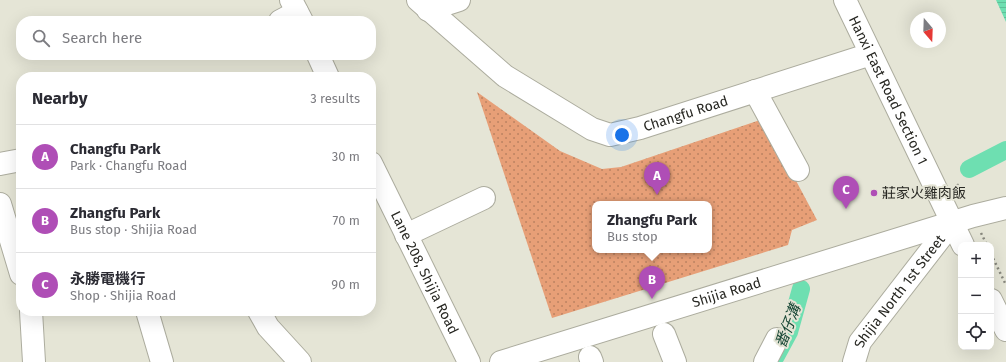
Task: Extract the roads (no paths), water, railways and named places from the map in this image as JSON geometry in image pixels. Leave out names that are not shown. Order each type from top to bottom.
[{"type":"street","points":[[423,5],[459,0]]},
{"type":"street","name":"Hanxi East Road Section 1","points":[[845,0],[962,242]]},
{"type":"street","name":"Changfu Road","points":[[423,5],[505,76],[592,129],[610,135],[640,128],[871,54]]},
{"type":"street","points":[[320,60],[326,72]]},
{"type":"street","points":[[755,91],[798,170]]},
{"type":"street","points":[[0,164],[16,161]]},
{"type":"street","name":"Lane 208, Shijia Road","points":[[376,185],[406,235],[469,362]]},
{"type":"street","points":[[406,235],[484,198]]},
{"type":"street","points":[[0,204],[16,257]]},
{"type":"street","name":"Shijia Road","points":[[501,362],[997,210]]},
{"type":"street","name":"Shijia North 1st Street","points":[[854,362],[860,342],[952,223]]},
{"type":"street","points":[[994,306],[1006,330]]},
{"type":"street","points":[[31,316],[34,362]]},
{"type":"street","points":[[148,316],[162,362]]},
{"type":"street","points":[[262,316],[268,327],[300,362]]},
{"type":"street","points":[[664,334],[675,362]]},
{"type":"street","points":[[765,362],[777,339]]},
{"type":"waterway","name":"番仔溝","points":[[969,169],[1006,150]]},
{"type":"waterway","name":"番仔溝","points":[[776,356],[789,332],[801,289]]},
{"type":"place","name":"莊家火雞肉飯","points":[[874,193]]},
{"type":"place","name":"Changfu Park","points":[[657,195]]},
{"type":"place","name":"永勝電機行","points":[[846,209]]},
{"type":"place","name":"Zhangfu Park","points":[[652,299]]}]
